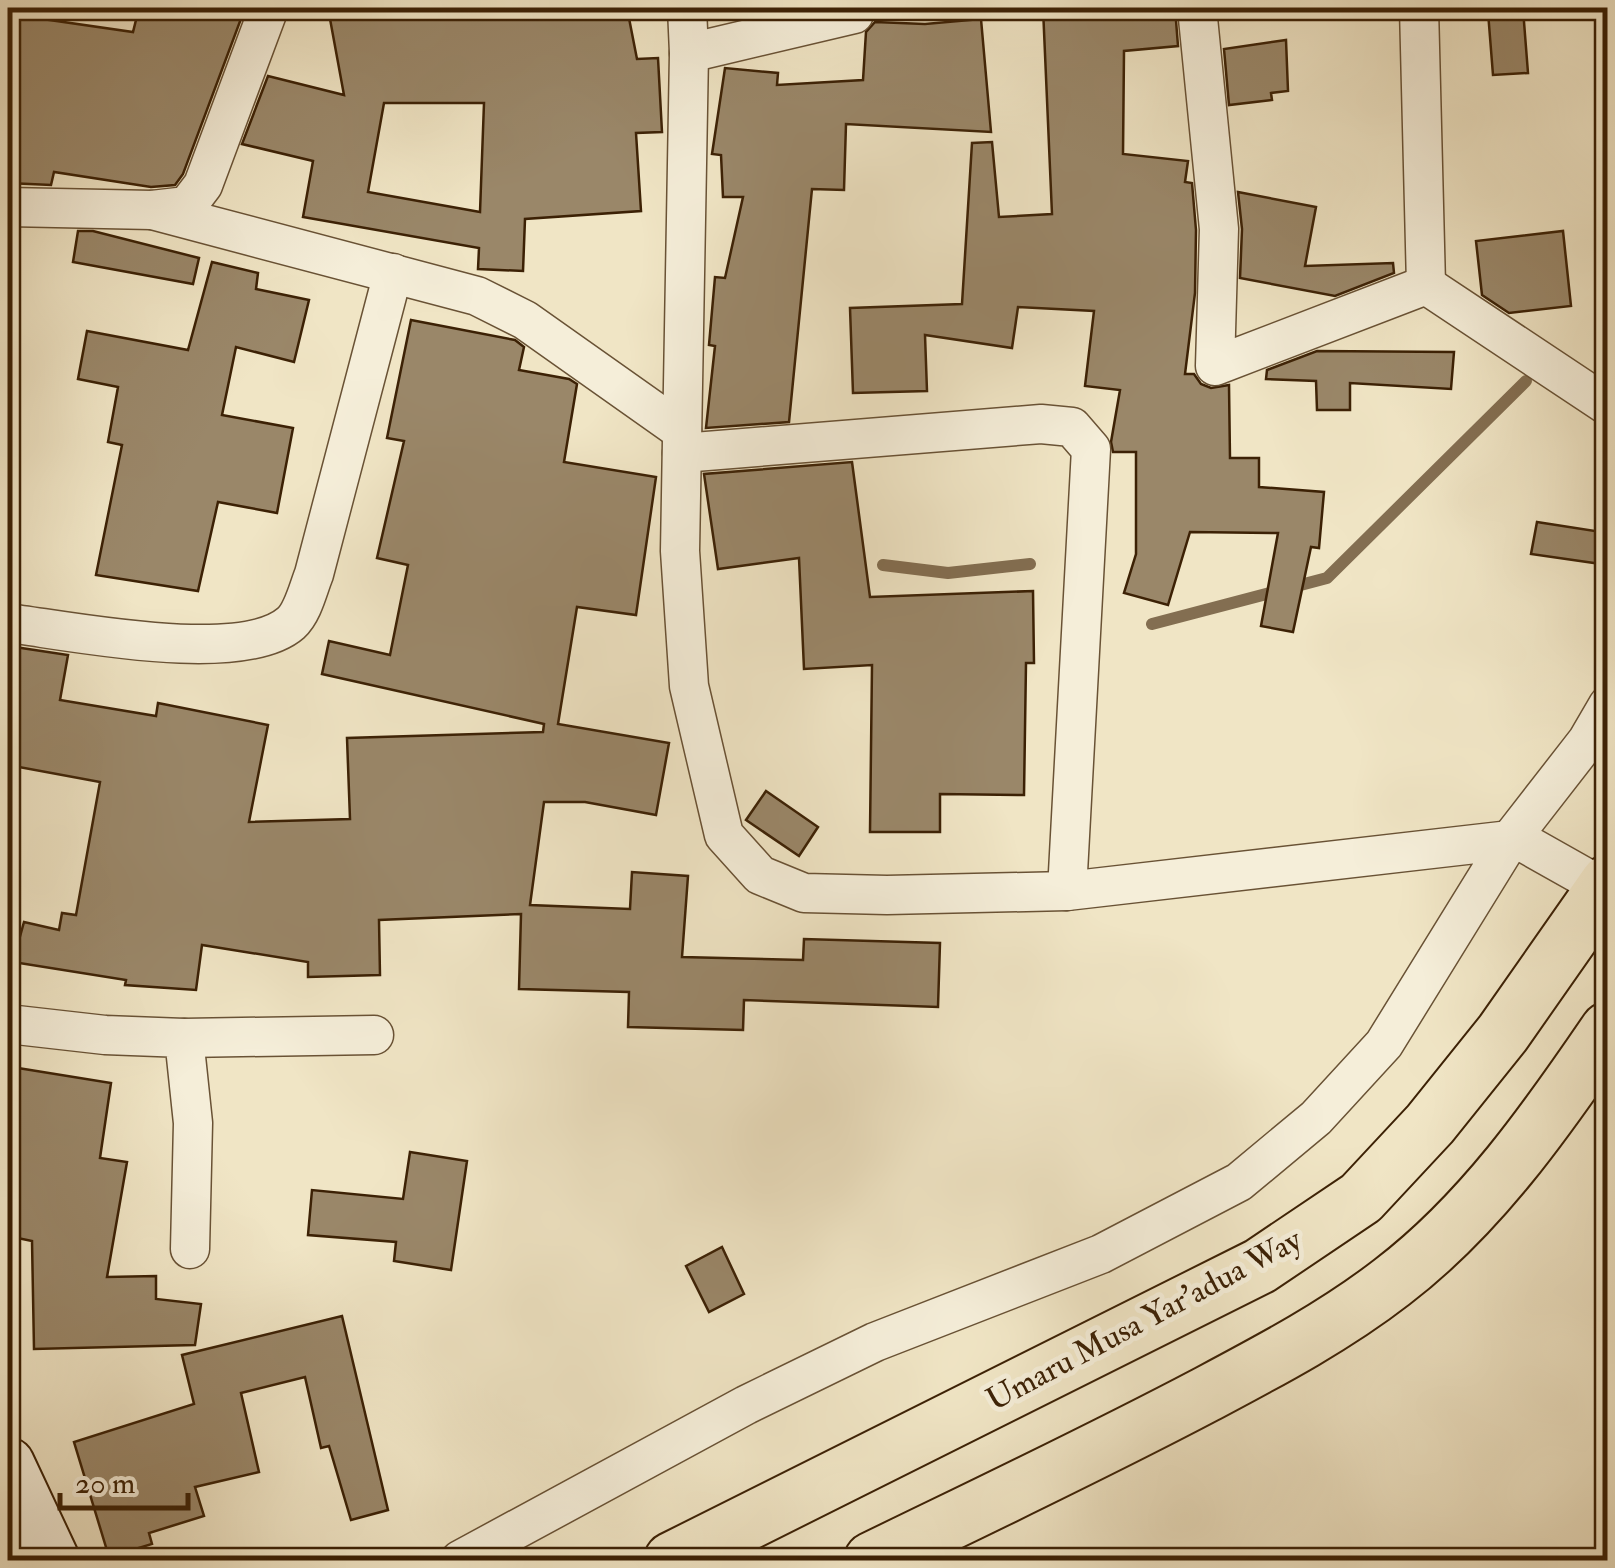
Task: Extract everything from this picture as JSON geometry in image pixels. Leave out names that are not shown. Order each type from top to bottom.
[{"type":"main road","name":"Umaru Musa Yar'adua Way","points":[[672,1560],[1260,1266],[1361,1198],[1430,1124],[1503,1033],[1606,886]]},
{"type":"main road","points":[[872,1560],[1240,1377],[1306,1341],[1394,1282],[1476,1206],[1558,1104],[1608,1030]]},
{"type":"main road","points":[[8,1464],[53,1560]]},
{"type":"main road","points":[[8,1512],[31,1560]]},
{"type":"street","points":[[8,207],[152,210],[188,206],[203,185],[269,8]]},
{"type":"street","points":[[687,8],[680,551],[689,686],[724,835],[760,874],[804,892],[887,895],[1067,891],[1510,840],[1526,844],[1606,886]]},
{"type":"street","points":[[1198,8],[1219,229],[1215,366],[1426,285]]},
{"type":"street","points":[[1419,8],[1426,285]]},
{"type":"street","points":[[689,53],[854,14]]},
{"type":"street","points":[[152,210],[477,296],[525,320],[682,442],[1040,424],[1072,428],[1091,448],[1067,891]]},
{"type":"street","points":[[8,624],[198,646],[242,643],[291,623],[302,607],[314,574],[393,273]]},
{"type":"street","points":[[1426,285],[1608,406]]},
{"type":"street","points":[[460,1560],[746,1405],[875,1342],[1101,1254],[1239,1182],[1316,1118],[1384,1044],[1510,840],[1587,740],[1608,705]]},
{"type":"street","points":[[8,1024],[106,1035],[184,1038],[374,1035]]},
{"type":"street","points":[[184,1038],[193,1123],[190,1249]]},
{"type":"building","points":[[139,8],[245,8],[183,174],[175,185],[151,187],[54,172],[51,185],[8,183],[8,14],[133,32]]},
{"type":"building","points":[[328,8],[627,8],[637,59],[658,58],[662,132],[636,133],[641,211],[525,219],[523,271],[478,269],[479,248],[303,217],[313,161],[242,144],[268,76],[344,95]],"holes":[[[384,103],[484,103],[480,212],[368,192]]]},
{"type":"building","points":[[1043,8],[1175,8],[1178,46],[1124,51],[1123,154],[1188,161],[1185,182],[1192,183],[1196,230],[1195,293],[1185,374],[1194,374],[1201,384],[1211,388],[1229,385],[1230,458],[1259,458],[1259,487],[1324,492],[1319,548],[1311,547],[1293,632],[1261,626],[1278,533],[1190,532],[1168,605],[1124,593],[1136,554],[1136,452],[1113,452],[1111,442],[1120,390],[1085,386],[1094,311],[1018,307],[1012,348],[925,335],[927,391],[853,393],[850,308],[962,304],[972,143],[992,142],[999,217],[1052,214]]},
{"type":"building","points":[[1523,9],[1528,73],[1493,75],[1488,12]]},
{"type":"building","points":[[981,19],[991,132],[846,124],[844,190],[812,189],[789,422],[706,428],[715,346],[709,345],[715,277],[725,278],[743,197],[723,197],[721,155],[712,154],[725,68],[778,73],[777,85],[863,80],[866,32],[875,22],[925,24]]},
{"type":"building","points":[[1286,40],[1288,91],[1271,93],[1272,100],[1229,105],[1224,49]]},
{"type":"building","points":[[1238,192],[1316,207],[1305,266],[1393,263],[1394,273],[1335,296],[1240,278],[1242,229]]},
{"type":"building","points":[[78,231],[93,231],[199,258],[193,284],[73,262]]},
{"type":"building","points":[[1563,231],[1571,306],[1509,313],[1482,295],[1476,241]]},
{"type":"building","points":[[212,262],[258,273],[256,289],[309,300],[294,362],[236,347],[222,415],[293,428],[277,513],[218,502],[198,591],[96,575],[122,445],[108,442],[118,387],[78,379],[87,331],[188,350]]},
{"type":"building","points":[[411,320],[515,340],[524,347],[519,370],[577,384],[564,462],[656,477],[636,615],[577,607],[558,724],[669,743],[656,815],[585,802],[544,802],[530,905],[630,909],[632,872],[688,876],[682,957],[803,960],[804,939],[940,943],[938,1007],[744,1000],[743,1030],[628,1027],[629,992],[519,989],[521,914],[379,920],[380,975],[308,977],[308,962],[202,945],[196,990],[125,985],[126,980],[13,962],[24,922],[59,930],[62,913],[76,915],[100,782],[8,765],[8,646],[68,655],[60,700],[156,716],[158,703],[268,725],[249,822],[350,819],[347,738],[543,732],[544,724],[322,674],[329,641],[390,655],[408,565],[377,558],[404,441],[387,438]]},
{"type":"building","points":[[1317,351],[1454,352],[1451,389],[1350,383],[1350,410],[1317,410],[1316,381],[1266,379],[1267,370]]},
{"type":"building","points":[[852,462],[870,597],[1033,591],[1034,663],[1026,663],[1024,795],[940,794],[940,832],[870,832],[872,665],[804,669],[799,558],[718,569],[704,474]]},
{"type":"building","points":[[1537,522],[1608,533],[1608,565],[1531,554]]},
{"type":"building","points":[[766,791],[818,827],[799,856],[746,820]]},
{"type":"building","points":[[18,1068],[111,1083],[100,1158],[127,1162],[107,1277],[156,1276],[156,1299],[201,1304],[195,1345],[34,1349],[32,1241],[8,1236],[8,1209],[19,1138],[8,1136]]},
{"type":"building","points":[[410,1152],[467,1161],[451,1270],[394,1261],[396,1242],[308,1235],[312,1190],[403,1199]]},
{"type":"building","points":[[722,1247],[744,1294],[709,1312],[686,1266]]},
{"type":"building","points":[[342,1316],[388,1510],[351,1520],[329,1446],[321,1448],[305,1377],[241,1393],[259,1472],[195,1487],[204,1516],[149,1533],[152,1544],[109,1557],[74,1442],[194,1404],[182,1355]]},
{"type":"waterway","points":[[1152,624],[1327,578],[1526,381]]},
{"type":"waterway","points":[[883,565],[948,573],[1030,564]]}]
